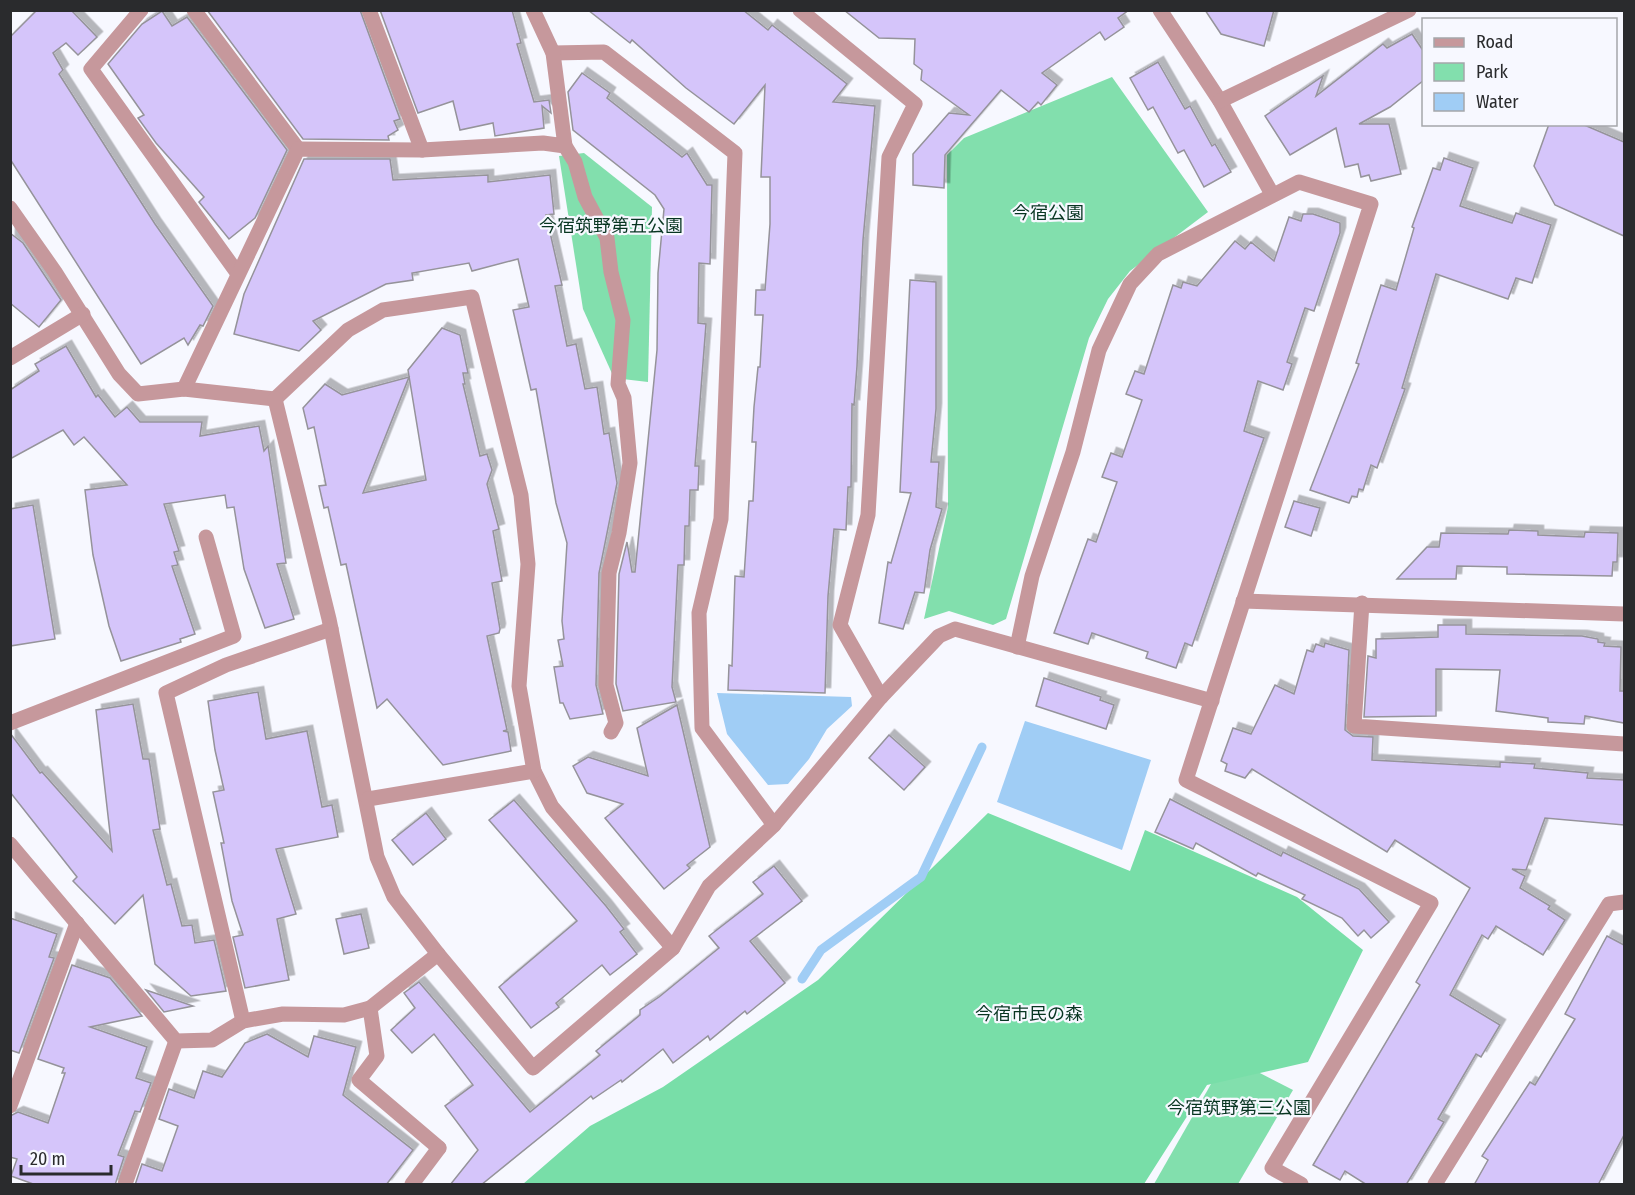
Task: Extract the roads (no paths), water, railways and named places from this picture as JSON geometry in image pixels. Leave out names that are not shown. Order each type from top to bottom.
[{"type":"street","points":[[141,10],[91,69],[238,274]]},
{"type":"street","points":[[194,10],[298,149]]},
{"type":"street","points":[[369,10],[422,150]]},
{"type":"street","points":[[533,10],[553,53],[565,146],[575,162],[585,197],[606,238],[611,272],[623,320],[618,384],[624,398],[630,464],[619,533],[609,573],[606,685],[616,723],[611,732]]},
{"type":"street","points":[[800,10],[915,104],[889,157],[868,515],[840,625],[881,697]]},
{"type":"street","points":[[1160,10],[1220,101],[1272,194]]},
{"type":"street","points":[[1220,101],[1409,10]]},
{"type":"street","points":[[553,53],[604,52],[735,153],[721,519],[699,613],[702,728],[774,825]]},
{"type":"street","points":[[298,149],[422,150],[543,143],[565,146]]},
{"type":"street","points":[[184,389],[298,149]]},
{"type":"street","points":[[1017,647],[1032,576],[1073,452],[1099,350],[1130,285],[1158,255],[1299,182],[1371,204],[1186,780],[1431,903],[1272,1168],[1301,1185]]},
{"type":"street","points":[[10,208],[83,314],[119,374],[138,394],[184,389],[275,399],[348,330],[383,310],[472,297],[521,495],[528,564],[519,686],[534,771],[552,807],[673,948]]},
{"type":"street","points":[[10,358],[83,314]]},
{"type":"street","points":[[275,399],[331,629],[368,799],[377,857],[394,897],[438,954],[533,1068],[673,948],[709,886],[774,825],[881,697],[939,636],[955,629],[1212,701]]},
{"type":"street","points":[[10,723],[234,636],[206,537]]},
{"type":"street","points":[[1243,601],[1362,603],[1624,614]]},
{"type":"street","points":[[1362,603],[1354,726],[1624,744]]},
{"type":"street","points":[[243,1021],[166,693],[226,665],[331,629]]},
{"type":"street","points":[[368,799],[534,771]]},
{"type":"street","points":[[10,844],[176,1041]]},
{"type":"street","points":[[1435,1185],[1610,904],[1624,902]]},
{"type":"street","points":[[10,1106],[77,923]]},
{"type":"street","points":[[176,1041],[212,1040],[243,1021],[283,1014],[344,1015],[370,1008],[438,954]]},
{"type":"street","points":[[370,1008],[377,1056],[359,1080],[439,1149],[412,1185]]},
{"type":"street","points":[[125,1185],[176,1041]]},
{"type":"water","points":[[717,693],[851,697],[852,706],[827,729],[809,759],[788,784],[768,785],[727,734]]},
{"type":"water","points":[[1025,721],[1151,760],[1122,850],[997,802]]},
{"type":"waterway","points":[[802,979],[821,950],[921,877],[982,747]]},
{"type":"park label","name":"今宿公園","points":[[1048,213]]},
{"type":"park label","name":"今宿筑野第五公園","points":[[611,226]]},
{"type":"park label","name":"今宿市民の森","points":[[1029,1014]]},
{"type":"park label","name":"今宿筑野第三公園","points":[[1239,1108]]}]
